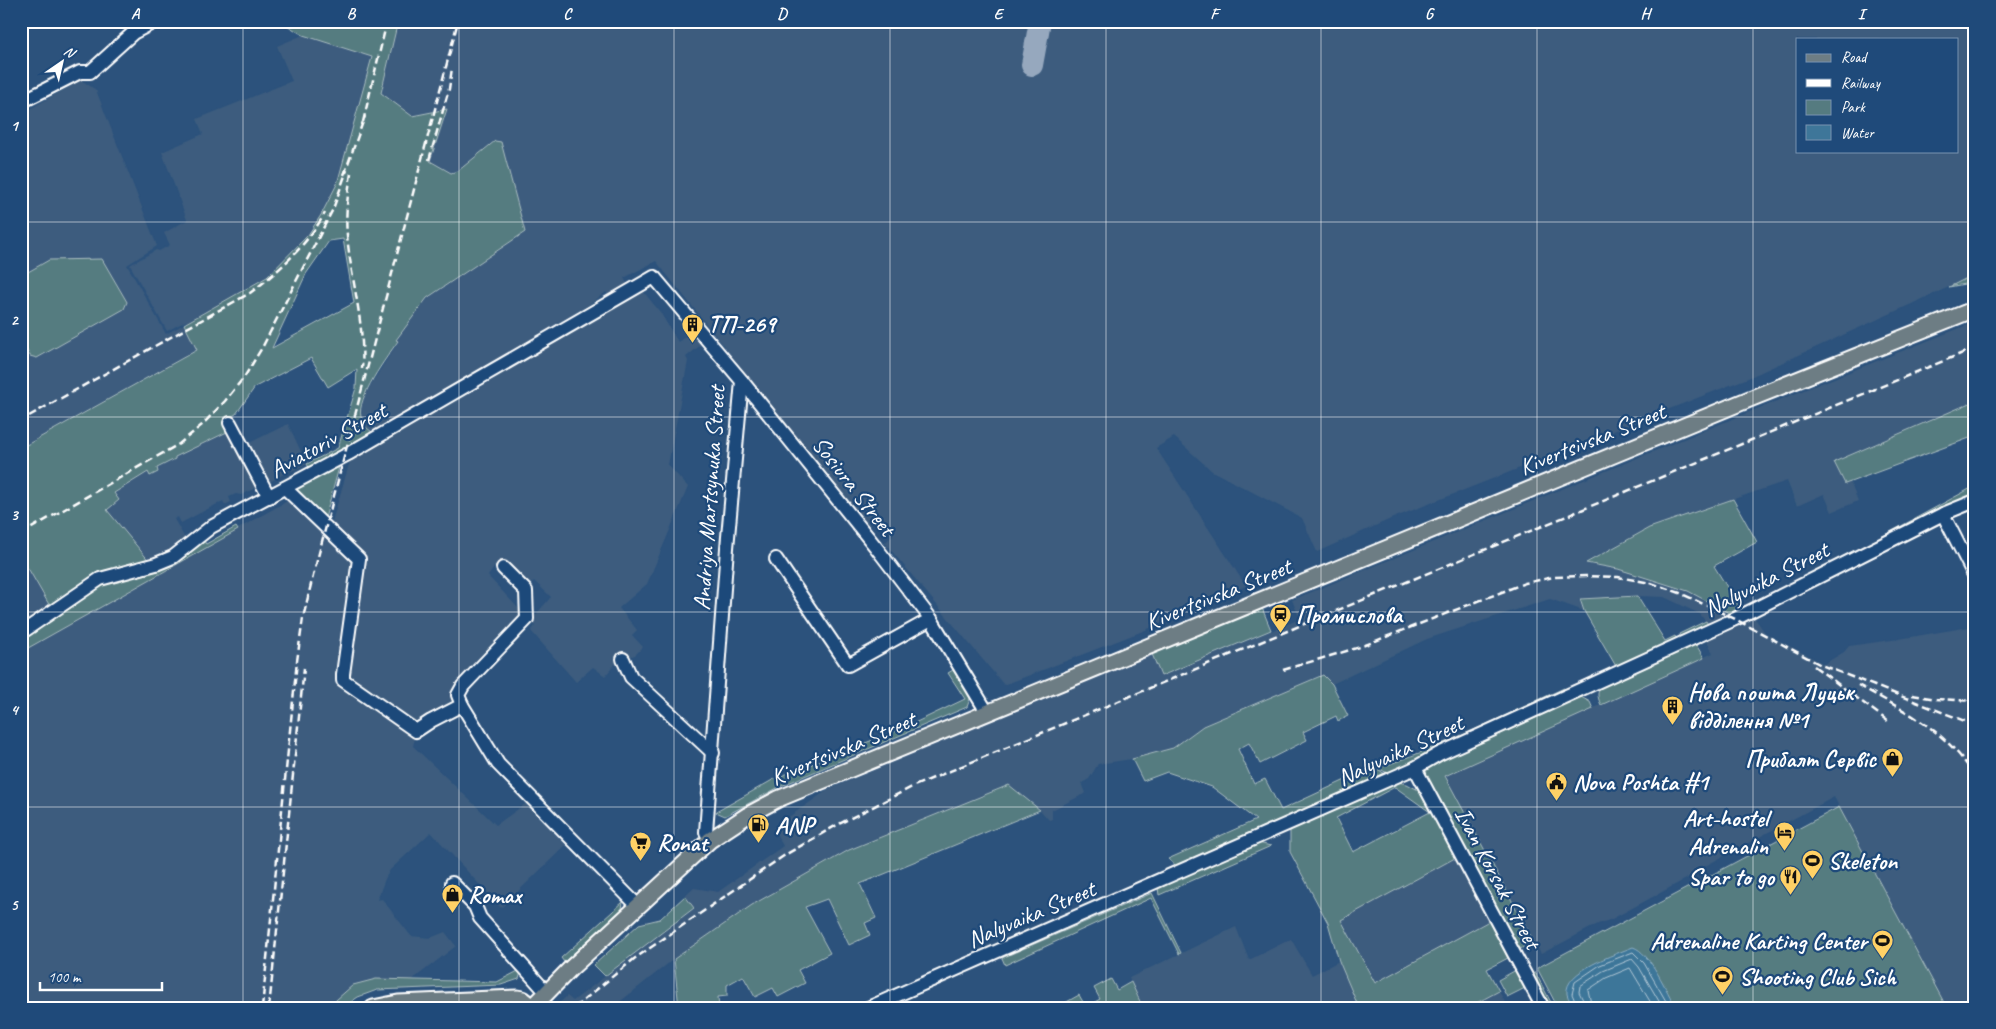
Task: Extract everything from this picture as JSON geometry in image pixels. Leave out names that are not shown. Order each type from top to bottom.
[{"type":"main road","name":"Kivertsivska Street","points":[[532,1007],[710,840],[748,814],[778,799],[1752,398],[1975,309]]},
{"type":"main road","points":[[373,1008],[517,998],[523,999],[532,1007]]},
{"type":"street","points":[[22,100],[80,72],[90,72],[134,34],[156,21]]},
{"type":"street","name":"Andriya Martsynuka Street","points":[[654,276],[742,381],[727,548],[706,832],[710,840]]},
{"type":"street","name":"Aviatoriv Street","points":[[21,633],[100,579],[156,564],[173,557],[211,527],[348,454],[654,276]]},
{"type":"street","name":"Sosiura Street","points":[[742,381],[875,546],[931,619],[987,712]]},
{"type":"street","points":[[230,423],[269,497]]},
{"type":"street","points":[[285,488],[359,558],[342,674],[344,680],[416,731],[462,705]]},
{"type":"street","name":"Nalyvaika Street","points":[[868,1008],[1415,768],[1440,754],[1735,619],[1943,514],[1975,500]]},
{"type":"street","points":[[1943,514],[1975,577]]},
{"type":"street","points":[[776,559],[848,665],[931,619]]},
{"type":"street","points":[[503,568],[526,591],[527,619],[463,686],[458,695],[462,705],[498,764],[638,906]]},
{"type":"street","points":[[623,659],[631,677],[713,753]]},
{"type":"street","name":"Ivan Korsak Street","points":[[1415,768],[1543,1008]]},
{"type":"street","points":[[452,883],[475,906],[480,918],[546,993]]},
{"type":"shaded area","points":[[398,21],[1975,21],[1975,282],[1949,287],[1748,378],[1393,518],[1317,552],[1302,518],[1212,471],[1174,437],[1156,448],[1246,586],[1143,631],[1004,685],[885,543],[893,535],[878,517],[867,525],[656,261],[624,278],[627,284],[609,296],[606,292],[589,305],[373,432],[367,430],[360,415],[364,395],[398,342],[396,340],[427,298],[525,231],[495,141],[458,171],[451,173],[430,161],[412,116],[381,94]]},
{"type":"shaded area","points":[[303,35],[372,57],[337,184],[321,215],[308,234],[267,277],[187,323],[186,321],[167,331],[130,265],[156,250],[159,251],[170,245],[164,233],[187,220],[162,152],[203,134],[197,119],[292,81],[277,46]]},
{"type":"shaded area","points":[[81,80],[96,90],[157,246],[127,265],[166,334],[184,324],[197,350],[21,448],[21,114]]},
{"type":"shaded area","points":[[642,290],[660,312],[678,342],[690,333],[694,333],[702,344],[686,357],[688,361],[668,465],[688,487],[647,584],[619,608],[637,630],[632,635],[643,647],[635,655],[619,660],[605,676],[593,667],[576,682],[531,631],[535,626],[530,621],[551,597],[534,581],[526,588],[500,560],[488,576],[519,609],[519,620],[450,692],[455,704],[418,726],[347,680],[363,559],[331,525],[350,461],[469,391],[470,393],[496,378],[500,372]]},
{"type":"shaded area","points":[[1975,322],[1975,401],[1834,462],[1845,484],[1850,482],[1858,501],[1832,512],[1824,494],[1797,506],[1787,481],[1649,528],[1587,562],[1618,569],[1688,591],[1729,613],[1731,616],[1709,626],[1700,614],[1664,597],[1637,596],[1581,599],[1584,611],[1550,599],[1427,639],[1332,684],[1322,675],[1203,726],[1173,748],[1132,759],[1098,764],[1089,779],[1082,783],[1086,793],[1052,810],[1052,819],[1049,820],[1040,810],[1008,785],[849,850],[752,905],[674,959],[612,1008],[554,1008],[567,996],[573,1001],[694,908],[685,896],[694,888],[718,892],[783,846],[773,828],[829,789],[1152,654],[1161,676],[1300,619],[1292,600],[1759,408]]},
{"type":"shaded area","points":[[288,424],[307,464],[291,470],[268,483],[249,443]]},
{"type":"shaded area","points":[[230,428],[260,486],[241,495],[236,494],[229,497],[231,502],[225,505],[223,501],[181,523],[178,517],[174,519],[187,542],[184,546],[150,562],[106,509],[119,500],[114,493],[148,472],[158,472],[156,468],[175,459],[174,457],[227,432],[226,430]]},
{"type":"shaded area","points":[[289,500],[356,562],[338,682],[410,731],[415,739],[413,746],[496,825],[525,804],[566,845],[501,908],[431,832],[390,870],[377,900],[382,899],[411,936],[430,938],[445,932],[456,946],[412,980],[376,979],[336,1000],[331,1008],[21,1008],[21,652]]},
{"type":"shaded area","points":[[21,556],[51,608],[21,626]]},
{"type":"shaded area","points":[[1754,617],[1766,634],[1824,664],[1844,652],[1849,646],[1975,626],[1975,1008],[1947,1008],[1834,797],[1694,872],[1695,874],[1612,919],[1598,924],[1541,954],[1445,776],[1713,653],[1705,638]]},
{"type":"shaded area","points":[[1455,858],[1489,921],[1375,983],[1341,919]]},
{"type":"shaded area","points":[[1236,927],[1249,960],[1291,939],[1312,975],[1339,961],[1359,1008],[1143,1008],[1129,978]]},
{"type":"shaded area","points":[[1499,991],[1508,1008],[1467,1008]]},
{"type":"green space","points":[[280,21],[398,21],[381,93],[412,116],[447,109],[430,161],[451,173],[458,171],[495,141],[501,142],[525,232],[427,298],[396,340],[398,341],[380,367],[363,399],[361,409],[362,421],[374,434],[311,471],[307,464],[338,448],[356,388],[357,369],[328,387],[311,358],[255,387],[236,414],[226,419],[230,428],[226,430],[227,432],[175,457],[175,459],[157,468],[158,472],[150,476],[148,472],[114,493],[119,500],[107,510],[150,562],[51,608],[21,556],[21,448],[197,350],[184,324],[267,277],[308,235],[337,184],[372,57],[303,35]],"holes":[[[343,239],[354,303],[272,348],[306,274],[329,241]]]},
{"type":"green space","points":[[102,259],[127,302],[124,309],[37,358],[30,356],[21,340],[21,276],[49,260]]},
{"type":"green space","points":[[1975,274],[1975,282],[1949,287]]},
{"type":"green space","points":[[1975,401],[1975,436],[1845,484],[1834,462]]},
{"type":"green space","points":[[341,460],[324,522],[296,491],[298,484]]},
{"type":"green space","points":[[1975,486],[1975,497],[1872,546],[1870,543]]},
{"type":"green space","points":[[1733,499],[1757,542],[1714,566],[1740,608],[1729,613],[1688,591],[1618,569],[1586,563],[1649,528]]},
{"type":"green space","points":[[236,527],[238,530],[21,652],[21,637],[101,582],[157,567],[201,537],[206,544]]},
{"type":"green space","points":[[1637,596],[1665,641],[1675,636],[1677,640],[1617,668],[1584,611],[1580,599]]},
{"type":"green space","points":[[1262,608],[1271,630],[1161,676],[1152,654]]},
{"type":"green space","points":[[1706,621],[1709,626],[1682,639],[1679,634]]},
{"type":"green space","points":[[1695,643],[1704,658],[1601,705],[1598,694],[1604,684]]},
{"type":"green space","points":[[953,670],[971,696],[967,707],[781,786],[725,816],[716,812],[776,778],[906,727],[965,699],[948,673]]},
{"type":"green space","points":[[1323,675],[1332,684],[1348,716],[1338,721],[1336,716],[1303,732],[1307,740],[1260,764],[1249,743],[1238,749],[1254,784],[1265,779],[1281,810],[1354,776],[1376,768],[1388,776],[1177,867],[1168,859],[1256,820],[1212,787],[1167,772],[1143,781],[1132,759],[1173,748],[1203,726]]},
{"type":"green space","points":[[1564,688],[1565,692],[1391,775],[1378,768],[1449,741]]},
{"type":"green space","points":[[1581,697],[1590,702],[1593,709],[1445,776],[1534,942],[1518,950],[1426,776],[1427,769],[1431,764],[1575,698]]},
{"type":"green space","points":[[1393,781],[1407,784],[1422,792],[1455,858],[1341,920],[1375,983],[1489,921],[1508,958],[1487,969],[1499,991],[1467,1008],[1359,1008],[1339,961],[1328,923],[1290,852],[1290,826]],"holes":[[[1395,787],[1430,812],[1353,852],[1336,818]]]},
{"type":"green space","points":[[1009,785],[1040,810],[860,884],[876,918],[865,923],[870,935],[849,945],[827,899],[805,907],[830,953],[798,970],[805,983],[778,997],[773,988],[755,997],[743,976],[727,985],[727,996],[718,997],[719,1008],[679,1008],[674,959],[752,905],[849,850]]},
{"type":"green space","points":[[1839,807],[1947,1008],[1558,1008],[1537,968]]},
{"type":"green space","points":[[1258,843],[1271,846],[1159,895],[1158,888]]},
{"type":"green space","points":[[1152,893],[1181,953],[1179,954],[1151,898],[1005,965],[1002,958]]},
{"type":"green space","points":[[685,896],[694,908],[605,976],[594,965],[639,924],[660,919]]},
{"type":"green space","points":[[623,902],[622,909],[564,962],[561,958]]},
{"type":"green space","points":[[522,969],[519,979],[501,985],[377,990],[358,997],[342,1008],[331,1008],[336,1000],[353,985],[376,979],[497,982]]},
{"type":"green space","points":[[1516,970],[1525,988],[1507,997],[1498,980]]},
{"type":"green space","points":[[1535,972],[1554,1008],[1549,1008],[1534,979]]},
{"type":"green space","points":[[1111,979],[1117,990],[1131,982],[1143,1008],[1056,1008],[1079,995],[1086,1007],[1100,999],[1094,988]]},
{"type":"water","points":[[1633,947],[1646,956],[1652,964],[1676,1008],[1575,1008],[1567,994],[1568,986],[1573,978],[1592,964]]},
{"type":"taxiway","points":[[1032,65],[1040,21]]},
{"type":"railway","points":[[363,122],[387,21]]},
{"type":"railway","points":[[262,1008],[303,618],[458,21]]},
{"type":"railway","points":[[429,160],[449,89],[452,68]]},
{"type":"railway","points":[[344,175],[365,116]]},
{"type":"railway","points":[[21,534],[179,444],[202,425],[225,401],[245,376],[263,346],[333,209],[347,170]]},
{"type":"railway","points":[[351,173],[346,227],[361,335],[362,369]]},
{"type":"railway","points":[[29,416],[250,293],[292,257],[310,236],[325,213]]},
{"type":"railway","points":[[574,1008],[634,959],[785,855],[837,825],[914,786],[1975,348]]},
{"type":"railway","points":[[1283,670],[1360,647],[1525,583],[1554,577],[1618,577],[1651,583],[1680,593],[1735,619],[1821,665],[1975,725]]},
{"type":"railway","points":[[1814,666],[1889,722]]},
{"type":"railway","points":[[269,1008],[304,668]]},
{"type":"railway","points":[[1858,685],[1908,713],[1938,734],[1964,760],[1975,777]]},
{"type":"railway","points":[[1912,695],[1936,699],[1975,701]]},
{"type":"place","name":"ТП-269","points":[[692,343]]},
{"type":"place","name":"Промислова","points":[[1280,634]]},
{"type":"place","name":"Нова пошта Луцьк відділення №1","points":[[1672,725]]},
{"type":"place","name":"Прибалт Сервіс","points":[[1892,778]]},
{"type":"place","name":"Nova Poshta #1","points":[[1557,801]]},
{"type":"place","name":"ANP","points":[[759,844]]},
{"type":"place","name":"Art-hostel Adrenalin","points":[[1784,851]]},
{"type":"place","name":"Ronat","points":[[641,862]]},
{"type":"place","name":"Skeleton","points":[[1812,880]]},
{"type":"place","name":"Spar to go","points":[[1790,896]]},
{"type":"place","name":"Romax","points":[[452,914]]},
{"type":"place","name":"Adrenaline Karting Center","points":[[1883,960]]},
{"type":"place","name":"Shooting Club Sich","points":[[1723,996]]}]
